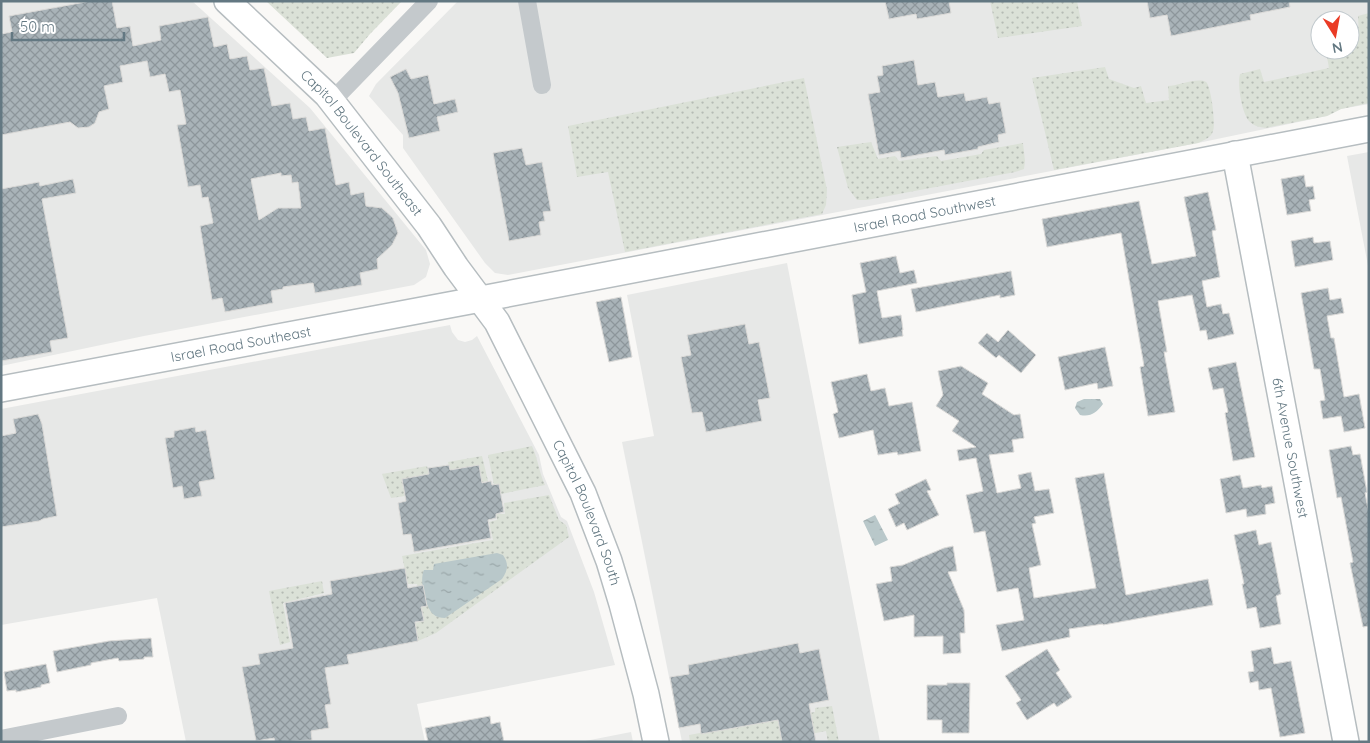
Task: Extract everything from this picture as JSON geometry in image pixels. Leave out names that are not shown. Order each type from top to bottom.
[{"type":"street","name":"Capitol Boulevard Southeast","points":[[227,1],[332,101],[429,226],[481,299]]},
{"type":"street","points":[[332,101],[429,1]]},
{"type":"street","points":[[527,1],[542,84]]},
{"type":"street","name":"Israel Road Southwest","points":[[481,299],[1369,129]]},
{"type":"street","name":"6th Avenue Southwest","points":[[1236,154],[1346,742]]},
{"type":"street","name":"Israel Road Southeast","points":[[1,389],[481,299]]},
{"type":"street","name":"Capitol Boulevard South","points":[[481,299],[497,322],[583,493],[609,561],[622,604],[646,694],[656,742]]},
{"type":"street","points":[[1,739],[118,716]]},
{"type":"shaded area","points":[[1,1],[192,1],[310,108],[426,250],[430,264],[426,277],[414,285],[144,336],[1,366]]},
{"type":"shaded area","points":[[266,1],[402,1],[354,53],[327,58]]},
{"type":"shaded area","points":[[458,1],[1369,1],[1369,104],[1341,109],[1327,116],[1198,143],[508,275],[495,273],[485,263],[403,148],[403,135],[369,96],[376,84]]},
{"type":"shaded area","points":[[990,1],[1077,1],[1082,26],[998,38]]},
{"type":"shaded area","points":[[1369,13],[1369,103],[1341,109],[1327,116],[1265,128],[1250,122],[1241,100],[1240,74],[1260,69],[1264,82],[1329,68],[1328,60],[1360,60],[1360,15]]},
{"type":"shaded area","points":[[1105,67],[1109,79],[1134,88],[1141,86],[1146,103],[1169,100],[1168,86],[1193,81],[1206,82],[1210,90],[1214,121],[1211,135],[1198,143],[1054,170],[1032,78]]},
{"type":"shaded area","points":[[804,78],[827,190],[826,205],[822,214],[625,252],[608,172],[577,177],[568,126]]},
{"type":"shaded area","points":[[871,142],[878,159],[895,156],[899,161],[937,156],[941,161],[981,154],[984,150],[1023,143],[1024,169],[867,200],[857,200],[848,188],[837,147]]},
{"type":"shaded area","points":[[1369,152],[1369,271],[1347,156]]},
{"type":"shaded area","points":[[787,263],[880,742],[682,742],[622,442],[654,436],[627,295]]},
{"type":"shaded area","points":[[450,325],[452,332],[458,340],[465,342],[477,336],[539,455],[543,474],[561,517],[567,521],[594,592],[615,665],[417,704],[425,742],[186,742],[157,598],[1,625],[1,409]]},
{"type":"shaded area","points":[[532,446],[545,485],[496,495],[488,455]]},
{"type":"shaded area","points":[[482,456],[488,481],[482,482],[479,465],[450,470],[448,462]]},
{"type":"shaded area","points":[[427,466],[429,474],[405,496],[391,498],[382,474]]},
{"type":"shaded area","points":[[549,495],[559,520],[566,525],[569,537],[436,633],[418,641],[415,623],[424,621],[417,584],[408,584],[402,556],[493,540],[489,522],[497,520],[496,514],[505,514],[504,503]]},
{"type":"shaded area","points":[[322,581],[324,593],[283,603],[290,642],[280,645],[269,591]]},
{"type":"shaded area","points":[[832,706],[839,742],[828,742],[826,731],[781,740],[781,742],[690,742],[689,735],[815,712],[815,708]]},
{"type":"shaded area","points":[[631,732],[633,742],[580,742]]},
{"type":"water","points":[[1084,399],[1100,399],[1103,404],[1093,414],[1080,415],[1075,408],[1077,402]]},
{"type":"water","points":[[875,515],[888,540],[875,546],[863,521]]},
{"type":"water","points":[[497,553],[503,555],[507,564],[506,573],[502,579],[445,618],[433,614],[424,593],[422,580],[424,570],[433,570],[434,564]]},
{"type":"building","points":[[91,1],[112,1],[117,28],[130,26],[133,46],[161,40],[159,26],[208,17],[214,47],[227,44],[230,59],[247,56],[250,70],[264,68],[272,106],[290,103],[293,119],[306,117],[309,131],[325,128],[336,185],[349,182],[351,195],[364,192],[366,206],[382,208],[393,218],[398,233],[392,245],[377,259],[378,269],[360,273],[362,285],[315,293],[313,283],[283,287],[283,289],[271,291],[273,303],[225,312],[222,298],[212,300],[200,226],[213,223],[208,197],[202,198],[200,185],[188,187],[177,125],[186,124],[180,90],[169,92],[165,74],[150,77],[147,61],[120,66],[123,82],[104,86],[109,109],[99,112],[95,123],[89,127],[78,128],[70,122],[1,135],[1,34],[12,32],[9,16]],"holes":[[[281,173],[281,176],[291,175],[292,183],[298,182],[301,208],[278,208],[259,220],[251,179]]]},
{"type":"building","points":[[885,1],[949,1],[951,13],[917,19],[916,14],[889,19]]},
{"type":"building","points":[[1147,1],[1289,1],[1290,7],[1250,15],[1251,20],[1171,36],[1167,15],[1150,18]]},
{"type":"building","points":[[914,60],[918,85],[935,82],[938,97],[964,93],[966,101],[987,97],[989,104],[1000,102],[1006,133],[998,135],[999,142],[978,147],[978,149],[945,155],[944,150],[901,158],[900,151],[879,155],[868,94],[880,92],[877,76],[883,75],[882,66]]},
{"type":"building","points":[[406,69],[411,79],[428,75],[434,104],[455,99],[458,112],[437,117],[440,131],[409,138],[398,93],[390,77]]},
{"type":"building","points":[[522,148],[526,165],[542,162],[551,211],[543,212],[545,221],[539,222],[541,235],[509,241],[493,153]]},
{"type":"building","points":[[1304,175],[1306,187],[1313,186],[1315,199],[1309,200],[1311,211],[1287,215],[1281,179]]},
{"type":"building","points":[[73,179],[76,193],[42,199],[68,338],[50,341],[52,352],[1,361],[1,189],[39,182],[40,186]]},
{"type":"building","points":[[1208,192],[1216,230],[1212,231],[1220,277],[1202,281],[1207,307],[1221,304],[1223,314],[1229,313],[1234,334],[1208,340],[1206,330],[1200,331],[1192,295],[1158,301],[1167,352],[1164,352],[1175,412],[1148,416],[1140,367],[1144,366],[1121,233],[1047,247],[1042,219],[1139,201],[1152,264],[1196,256],[1184,197]]},
{"type":"building","points":[[1313,237],[1314,243],[1330,241],[1333,260],[1295,267],[1291,241]]},
{"type":"building","points":[[896,256],[900,273],[914,270],[917,283],[877,291],[882,318],[901,315],[903,336],[859,344],[852,295],[866,292],[860,263]]},
{"type":"building","points":[[1011,271],[1015,295],[1000,298],[1000,295],[916,312],[911,289]]},
{"type":"building","points":[[1328,288],[1330,300],[1341,298],[1344,313],[1327,316],[1331,338],[1334,338],[1344,397],[1359,394],[1365,428],[1344,432],[1341,416],[1323,419],[1320,401],[1325,400],[1320,369],[1314,369],[1301,293]]},
{"type":"building","points":[[621,297],[632,357],[609,362],[596,302]]},
{"type":"building","points":[[745,324],[749,344],[759,342],[770,398],[758,400],[762,421],[706,432],[702,412],[692,413],[681,357],[691,355],[687,335]]},
{"type":"building","points":[[1008,330],[1036,355],[1021,373],[999,355],[996,358],[978,343],[987,333],[998,342]]},
{"type":"building","points":[[1105,347],[1113,386],[1098,389],[1097,383],[1065,390],[1058,357]]},
{"type":"building","points":[[1236,362],[1255,457],[1233,461],[1225,413],[1228,412],[1223,388],[1213,390],[1208,368]]},
{"type":"building","points":[[961,366],[988,383],[982,394],[1014,415],[1020,414],[1024,438],[1012,440],[1014,452],[989,455],[997,493],[1021,488],[1018,475],[1031,472],[1035,491],[1049,489],[1054,513],[1034,517],[1036,523],[1032,524],[1041,565],[1029,568],[1034,598],[1096,588],[1075,478],[1104,473],[1126,595],[1208,579],[1213,605],[1103,625],[1069,629],[1070,637],[1002,651],[996,625],[1024,620],[1018,588],[997,592],[985,531],[974,533],[966,495],[983,491],[976,458],[959,461],[957,450],[976,447],[952,431],[959,421],[936,406],[943,395],[938,371]]},
{"type":"building","points":[[867,374],[871,391],[885,388],[889,406],[912,402],[921,451],[898,455],[897,452],[878,455],[873,430],[839,438],[833,414],[838,412],[831,382]]},
{"type":"building","points":[[38,414],[42,424],[57,516],[1,527],[1,436],[16,433],[13,419]]},
{"type":"building","points":[[195,427],[196,432],[206,430],[215,479],[199,482],[202,496],[184,499],[182,486],[173,488],[165,438],[174,437],[174,431]]},
{"type":"building","points":[[1351,446],[1353,455],[1360,454],[1369,514],[1369,626],[1363,627],[1350,563],[1353,562],[1341,497],[1337,498],[1329,450]]},
{"type":"building","points":[[449,465],[450,470],[479,465],[482,483],[491,481],[492,485],[499,484],[504,512],[496,514],[496,518],[488,520],[491,538],[414,552],[411,534],[403,535],[398,503],[406,501],[402,479],[429,474],[428,468]]},
{"type":"building","points":[[1240,475],[1243,488],[1261,485],[1262,488],[1272,486],[1275,503],[1265,505],[1266,514],[1247,517],[1246,509],[1226,513],[1220,479]]},
{"type":"building","points":[[926,479],[931,490],[927,491],[939,515],[907,530],[904,523],[896,527],[888,509],[900,503],[895,494]]},
{"type":"building","points":[[1256,530],[1259,545],[1271,542],[1281,594],[1276,596],[1281,624],[1260,628],[1256,607],[1247,609],[1234,535]]},
{"type":"building","points":[[953,546],[957,571],[948,572],[964,610],[965,633],[960,633],[961,653],[943,654],[943,636],[914,637],[914,615],[884,621],[876,584],[892,581],[890,567],[903,565]]},
{"type":"building","points":[[405,568],[408,588],[423,585],[427,606],[421,607],[424,621],[415,622],[418,641],[347,655],[349,664],[325,668],[331,704],[325,705],[329,728],[311,731],[312,740],[275,742],[274,738],[256,741],[242,667],[260,664],[258,654],[293,648],[285,603],[332,594],[330,581]]},
{"type":"building","points":[[151,638],[153,657],[119,661],[118,658],[57,672],[53,651],[109,641]]},
{"type":"building","points":[[798,643],[800,653],[819,649],[829,700],[809,704],[816,742],[782,742],[778,720],[701,734],[700,724],[679,728],[670,677],[689,674],[688,665]]},
{"type":"building","points":[[1271,647],[1274,664],[1291,661],[1305,733],[1280,737],[1271,688],[1259,690],[1258,681],[1250,683],[1248,672],[1254,671],[1251,651]]},
{"type":"building","points":[[1047,649],[1060,670],[1056,673],[1072,697],[1057,707],[1054,703],[1027,720],[1016,703],[1021,700],[1005,676]]},
{"type":"building","points":[[46,664],[50,683],[41,685],[41,687],[16,692],[16,690],[7,691],[4,672]]},
{"type":"building","points":[[947,683],[970,683],[969,733],[942,733],[942,720],[927,720],[927,685],[947,685]]},
{"type":"building","points":[[490,716],[491,724],[500,722],[504,742],[428,742],[425,728]]}]
